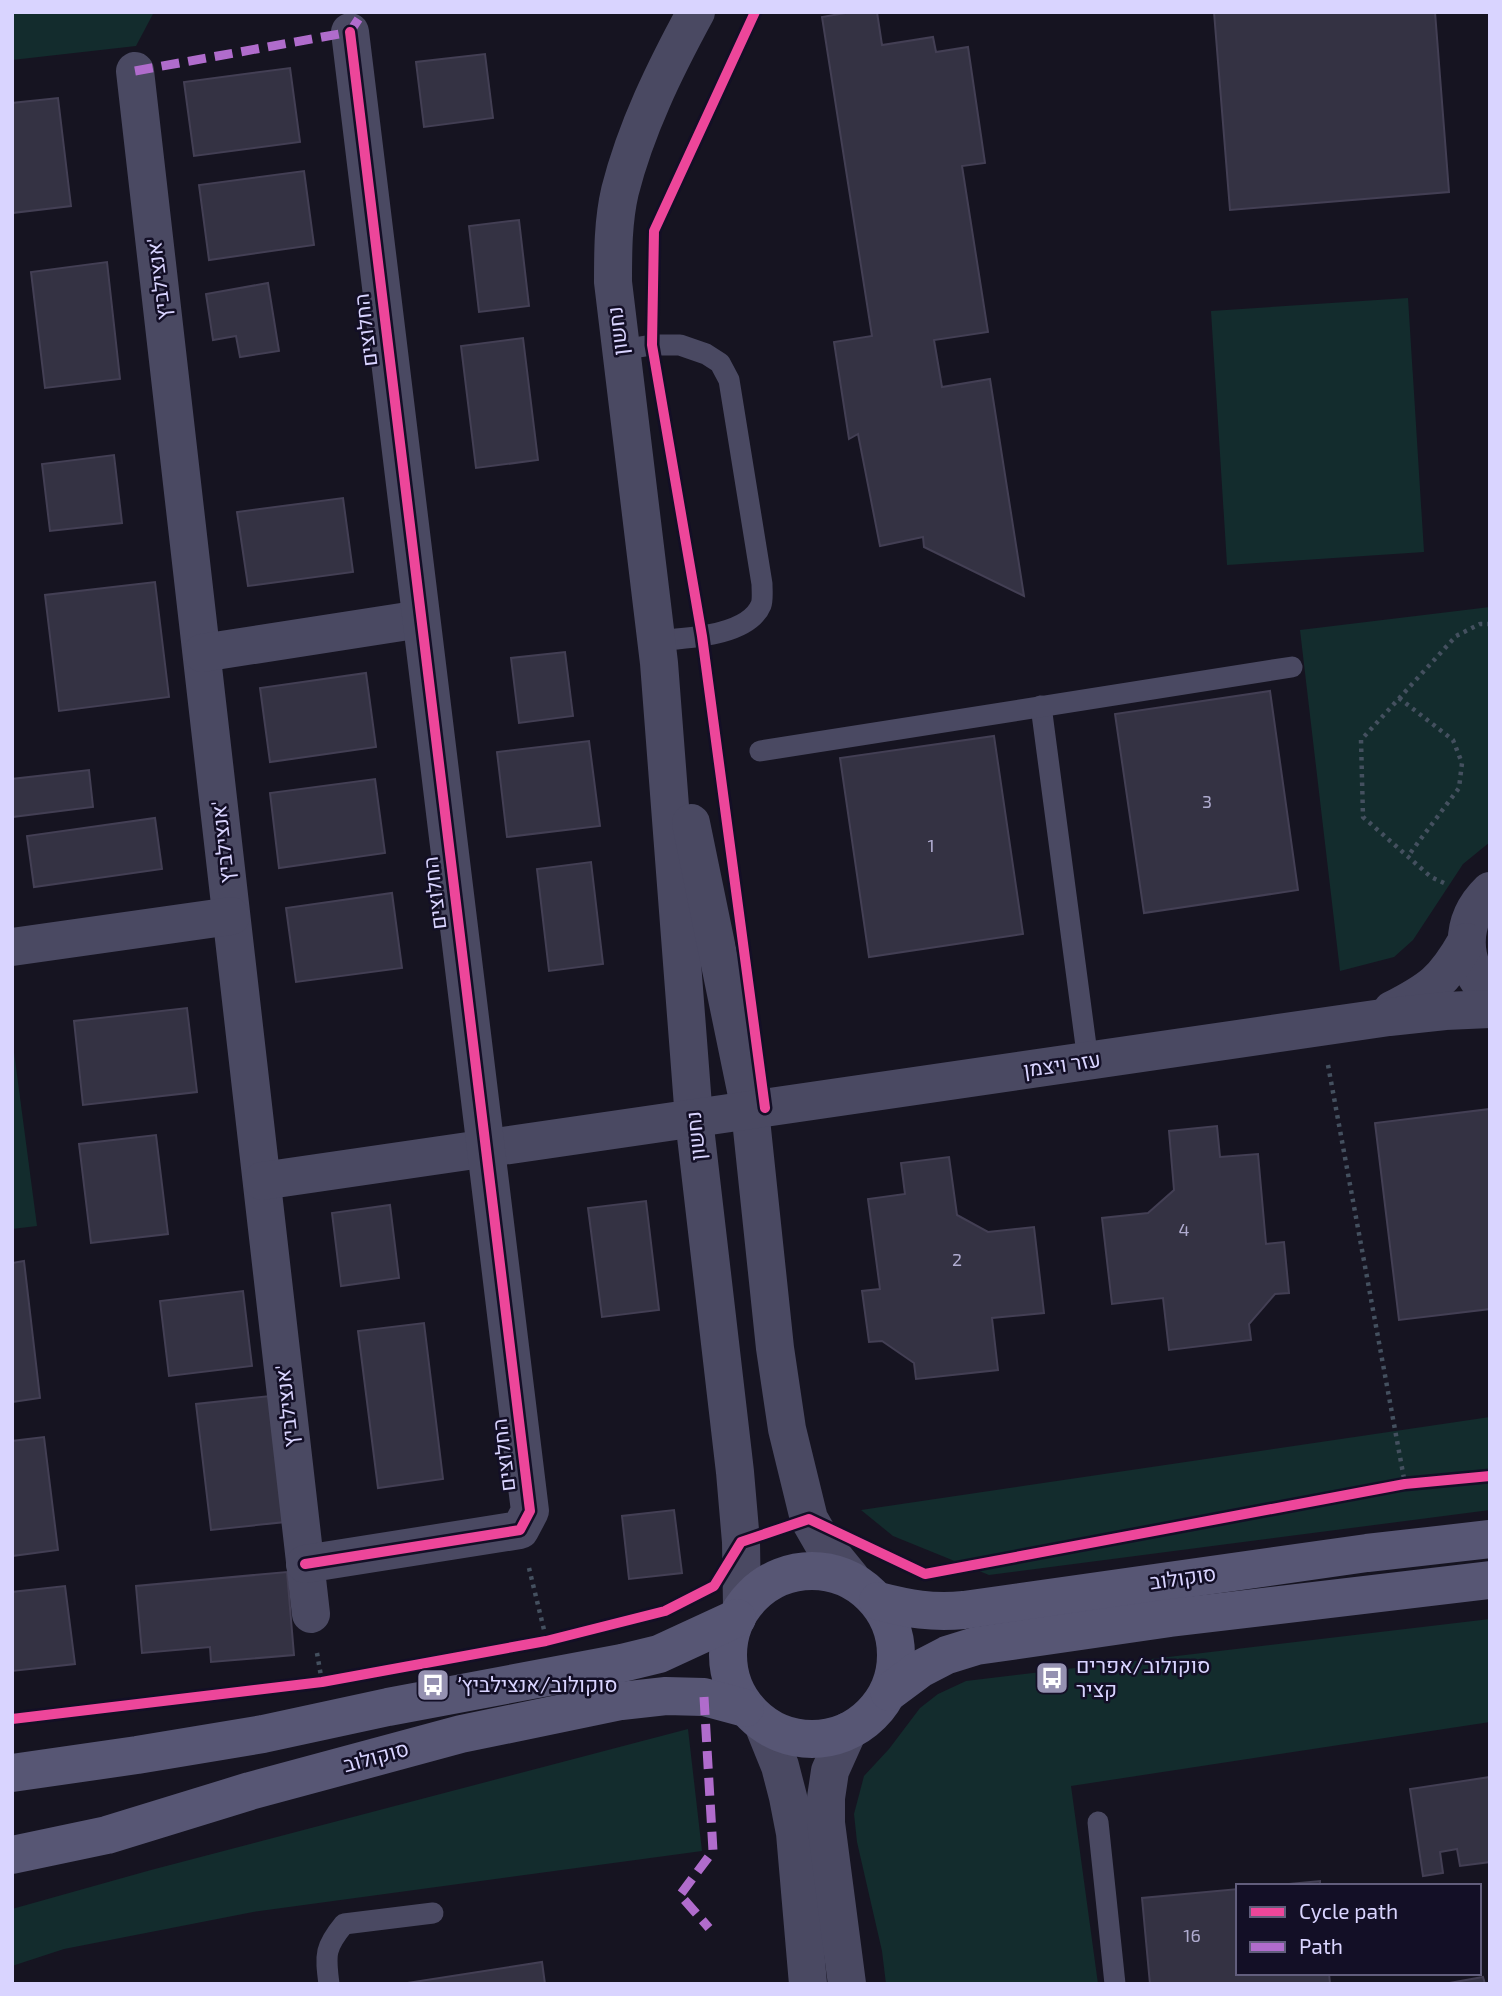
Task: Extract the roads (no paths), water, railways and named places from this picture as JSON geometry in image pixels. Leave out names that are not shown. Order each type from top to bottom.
[{"type":"main road","name":"סוקולוב","points":[[864,1590],[925,1611],[964,1611],[1340,1556],[1490,1539]]},
{"type":"main road","points":[[800,1570],[817,1570],[834,1572],[864,1590],[888,1615],[896,1640],[897,1666],[889,1692],[874,1712],[848,1731],[832,1737],[807,1740],[784,1735],[754,1716],[732,1683],[727,1655],[732,1628],[739,1613],[758,1590],[778,1577],[800,1570]]},
{"type":"main road","name":"סוקולוב","points":[[889,1692],[920,1668],[947,1655],[976,1646],[1170,1618],[1490,1580]]},
{"type":"main road","points":[[12,1773],[263,1734],[388,1706],[622,1663],[659,1654],[739,1613]]},
{"type":"main road","name":"סוקולוב","points":[[12,1855],[107,1835],[250,1791],[461,1734],[621,1701],[666,1696],[704,1697],[754,1716]]},
{"type":"street","name":"נחשון","points":[[696,12],[653,97],[620,192],[614,234],[613,282],[657,652],[694,1119],[735,1472],[741,1542],[739,1613]]},
{"type":"street","name":"החלוצים","points":[[305,1564],[520,1530],[530,1511],[349,32]]},
{"type":"street","name":"אנצילביץ'","points":[[135,71],[311,1614]]},
{"type":"street","points":[[202,653],[421,619]]},
{"type":"street","name":"נחשון","points":[[657,652],[750,1110],[775,1348],[787,1429],[809,1519],[824,1545],[864,1590]]},
{"type":"street","points":[[1485,896],[1470,920],[1466,942],[1469,963],[1479,983],[1490,993]]},
{"type":"street","points":[[12,947],[232,916]]},
{"type":"street","name":"עזר ויצמן","points":[[1374,1019],[1433,987],[1453,965],[1466,942]]},
{"type":"street","name":"עזר ויצמן","points":[[262,1181],[1374,1019],[1490,1009]]},
{"type":"street","points":[[754,1716],[780,1766],[788,1797],[795,1833],[808,1984]]},
{"type":"street","points":[[847,1984],[826,1823],[826,1798],[830,1771],[848,1731]]},
{"type":"lane","points":[[621,351],[652,345],[680,345],[706,354],[720,363],[729,380],[762,584],[761,606],[748,622],[657,652]]},
{"type":"lane","points":[[760,751],[1292,667]]},
{"type":"lane","points":[[1041,706],[1088,1061]]},
{"type":"lane","points":[[1098,1822],[1115,1984]]},
{"type":"lane","points":[[329,1984],[326,1961],[330,1941],[344,1924],[433,1913]]},
{"type":"place","name":"סוקולוב/אפרים קציר","points":[[1052,1678]]},
{"type":"place","name":"סוקולוב/אנצילביץ׳","points":[[433,1685]]}]
